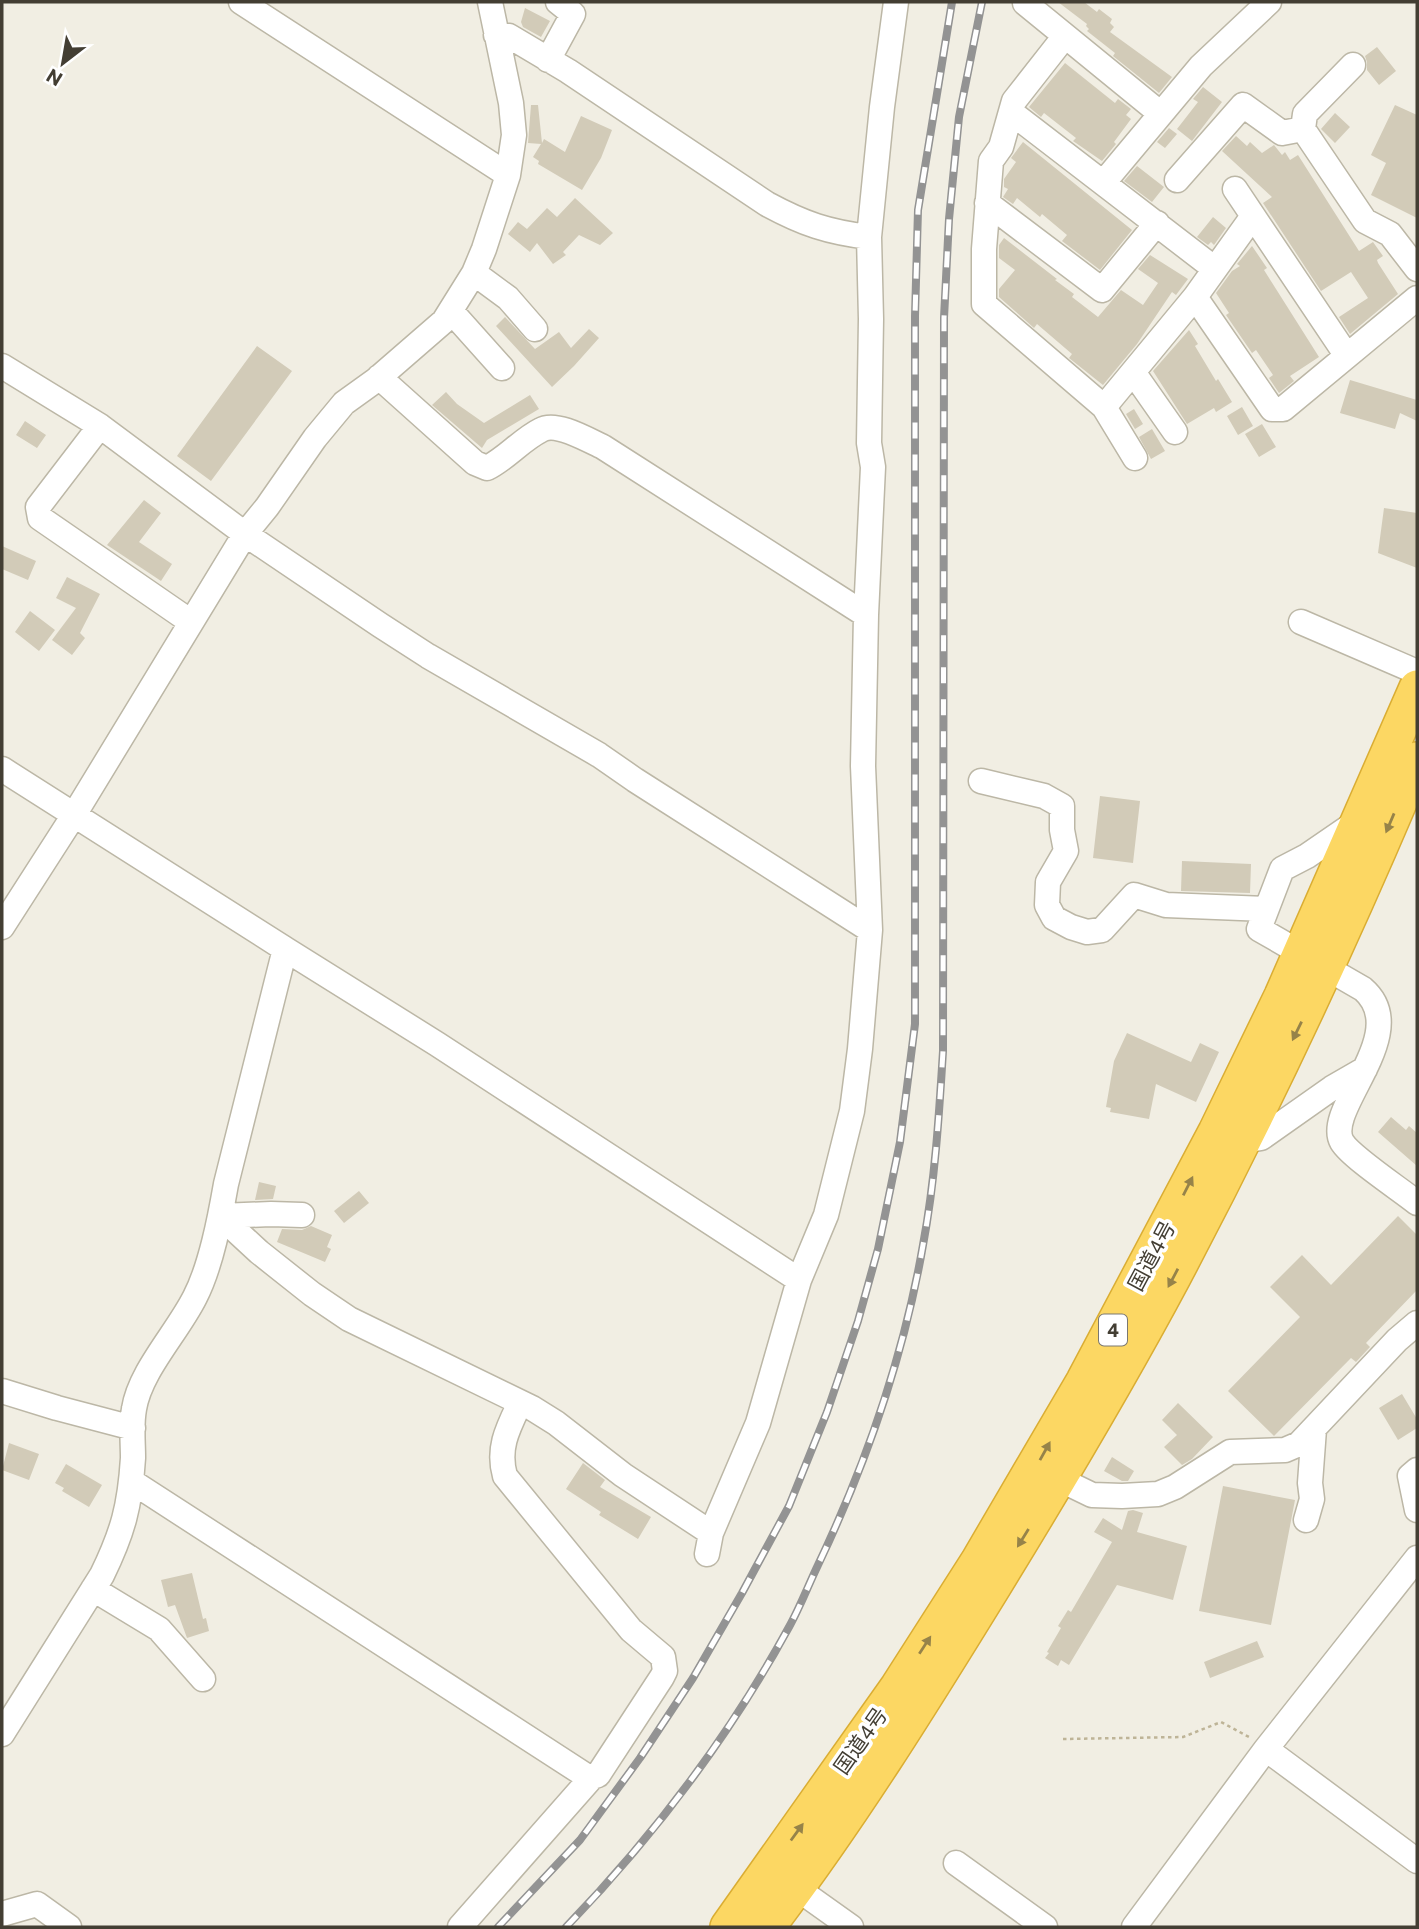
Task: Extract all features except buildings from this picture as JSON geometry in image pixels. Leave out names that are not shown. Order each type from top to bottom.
[{"type":"highway","name":"国道4号","points":[[728,1927],[783,1879],[922,1701],[1059,1479],[1172,1280],[1243,1141],[1313,959],[1360,820],[1417,688]]},
{"type":"highway","name":"国道4号","points":[[767,1927],[783,1879],[898,1687],[1036,1466],[1126,1306],[1216,1132],[1282,996],[1313,959],[1417,760]]},
{"type":"street","points":[[241,2],[508,176]]},
{"type":"street","points":[[2,927],[74,815],[245,534],[344,403],[431,334],[451,311],[474,273],[508,176],[514,135],[512,103],[490,2]]},
{"type":"street","points":[[548,60],[573,14],[558,2]]},
{"type":"street","points":[[220,1216],[259,1252],[333,1309],[556,1423],[709,1544],[758,1423],[799,1280],[826,1215],[852,1111],[860,1049],[870,930],[863,766],[873,467],[869,443],[869,237],[896,2]]},
{"type":"street","points":[[1104,182],[1201,66],[1269,2]]},
{"type":"street","points":[[1025,3],[1161,114]]},
{"type":"street","points":[[496,35],[509,36],[548,60],[767,204],[797,220],[832,232],[869,237]]},
{"type":"street","points":[[1065,36],[1014,101],[1001,147],[991,161],[984,249],[984,304],[1104,407],[1135,458]]},
{"type":"street","points":[[1353,65],[1305,114],[1303,130],[1365,221],[1391,234],[1417,269]]},
{"type":"street","points":[[1177,180],[1243,105],[1282,133],[1303,130]]},
{"type":"street","points":[[1012,113],[1215,268]]},
{"type":"street","points":[[1235,189],[1347,356]]},
{"type":"street","points":[[988,203],[1101,290],[1157,223]]},
{"type":"street","points":[[1104,407],[1195,297],[1253,216]]},
{"type":"street","points":[[474,273],[508,298],[535,329]]},
{"type":"street","points":[[1195,297],[1272,410],[1283,408],[1417,298]]},
{"type":"street","points":[[451,311],[502,368]]},
{"type":"street","points":[[2,366],[100,426],[245,534],[428,656],[599,755],[870,930]]},
{"type":"street","points":[[1133,372],[1175,432]]},
{"type":"street","points":[[379,377],[475,463],[487,468],[542,428],[553,428],[585,438],[866,615]]},
{"type":"street","points":[[100,426],[38,507],[40,518],[191,622]]},
{"type":"street","points":[[1301,622],[1417,672]]},
{"type":"street","points":[[2,769],[437,1044],[799,1280]]},
{"type":"street","points":[[981,781],[1044,796],[1062,806],[1062,830],[1066,851],[1048,882],[1047,905],[1054,918],[1071,927],[1087,932],[1102,930],[1134,894],[1166,905],[1266,909]]},
{"type":"street","points":[[1360,820],[1282,869],[1259,929],[1363,989],[1372,997],[1378,1008],[1377,1034],[1365,1069],[1339,1125],[1342,1141],[1417,1203]]},
{"type":"street","points":[[2,1734],[10,1704],[93,1589],[115,1548],[127,1516],[134,1409],[144,1381],[196,1295],[220,1216],[285,948]]},
{"type":"street","points":[[1243,1141],[1261,1138],[1332,1088],[1365,1069]]},
{"type":"street","points":[[220,1216],[302,1216]]},
{"type":"street","points":[[1059,1479],[1092,1495],[1158,1494],[1175,1487],[1230,1452],[1285,1450],[1299,1444],[1397,1340],[1417,1323]]},
{"type":"street","points":[[2,1391],[133,1428]]},
{"type":"street","points":[[460,1927],[592,1777],[598,1775],[666,1671],[663,1657],[631,1630],[505,1476],[502,1444],[520,1403]]},
{"type":"street","points":[[1306,1520],[1312,1499],[1310,1483],[1314,1429]]},
{"type":"street","points":[[1417,1470],[1410,1476],[1417,1510]]},
{"type":"street","points":[[131,1480],[592,1777]]},
{"type":"street","points":[[1134,1927],[1266,1749],[1417,1558]]},
{"type":"street","points":[[93,1589],[159,1629],[204,1679]]},
{"type":"street","points":[[1266,1749],[1417,1861]]},
{"type":"street","points":[[956,1863],[1045,1927]]},
{"type":"street","points":[[783,1879],[851,1927]]},
{"type":"street","points":[[2,1914],[37,1904],[69,1927]]},
{"type":"path","points":[[1063,1739],[1183,1737],[1221,1722],[1266,1749]]},
{"type":"railway","points":[[498,1927],[580,1840],[640,1758],[693,1678],[742,1593],[789,1506],[827,1412],[858,1321],[878,1249],[900,1142],[915,1024],[915,316],[918,210],[952,2]]},
{"type":"railway","points":[[566,1927],[629,1858],[687,1785],[741,1708],[789,1627],[836,1527],[867,1448],[894,1368],[915,1286],[934,1173],[943,1051],[944,318],[949,219],[959,117],[982,2]]}]
